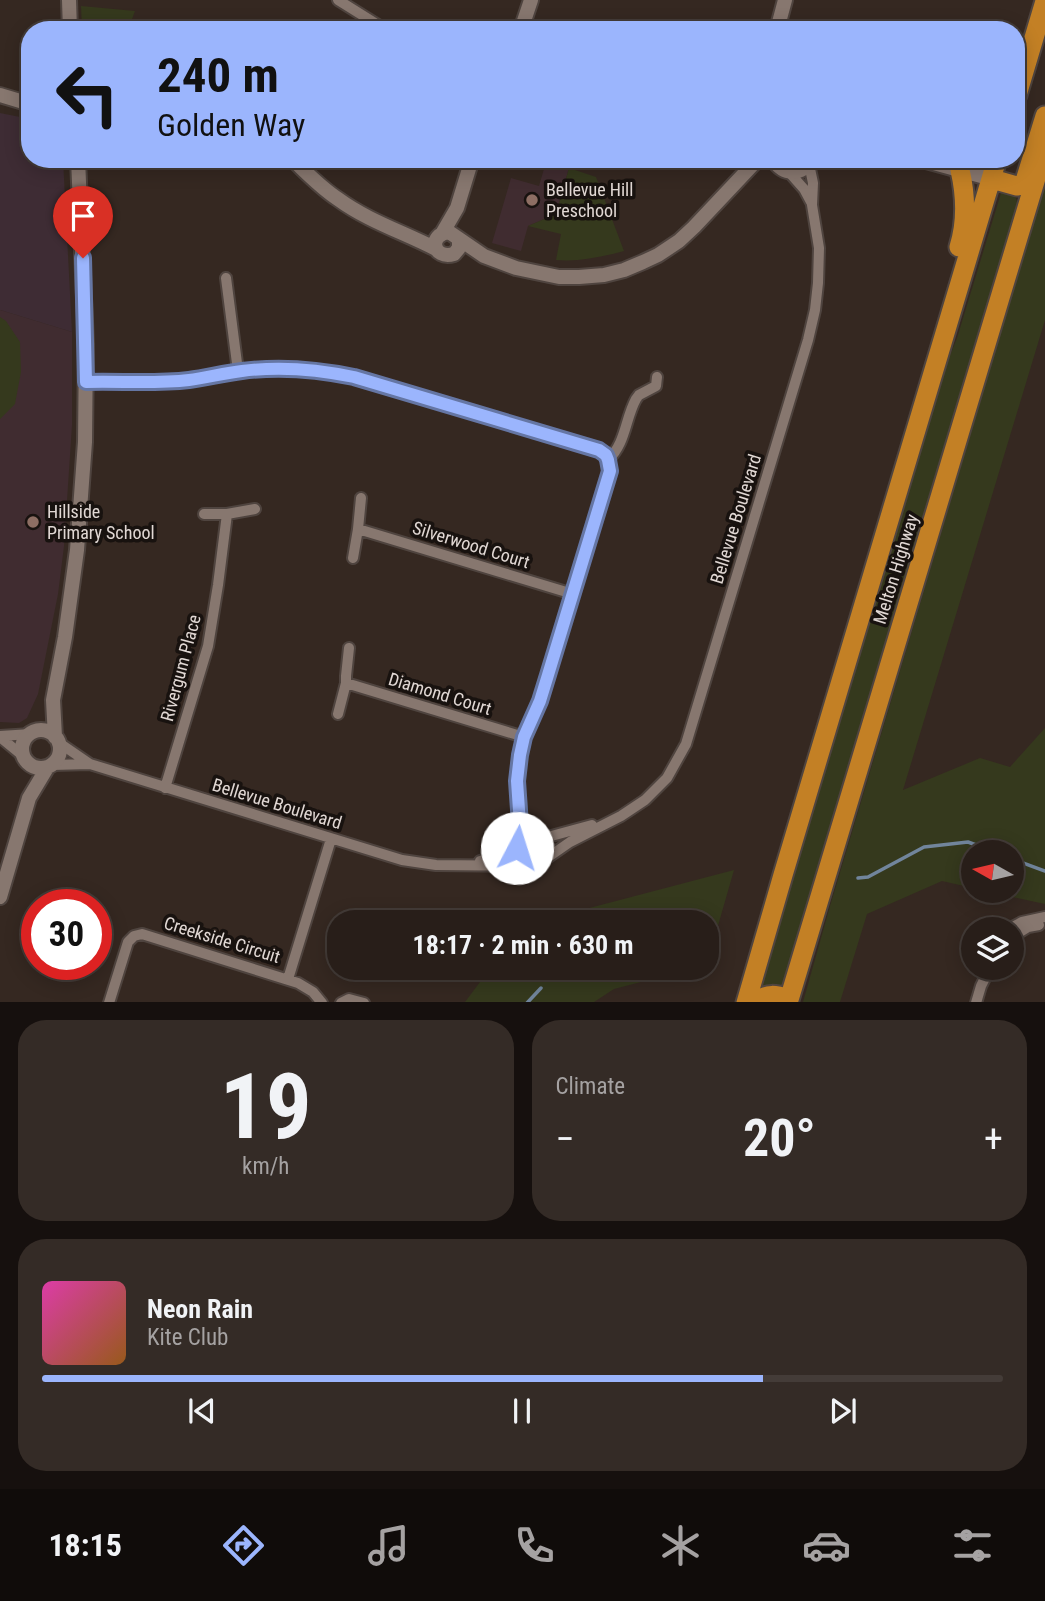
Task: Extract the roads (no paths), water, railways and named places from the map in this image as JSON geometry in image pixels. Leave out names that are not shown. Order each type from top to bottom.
[{"type":"highway","points":[[1025,67],[1045,1]]},
{"type":"highway","points":[[992,179],[1017,186],[1025,182],[1034,167],[1045,116]]},
{"type":"highway","name":"Melton Highway","points":[[789,1001],[1034,167],[1045,148]]},
{"type":"highway","points":[[1025,164],[1034,167]]},
{"type":"highway","name":"Melton Highway","points":[[746,1002],[995,168]]},
{"type":"highway","points":[[929,384],[933,344],[964,227],[960,170]]},
{"type":"highway","points":[[758,1002],[771,995],[789,1001]]},
{"type":"street","points":[[69,0],[69,21]]},
{"type":"street","points":[[338,0],[372,21]]},
{"type":"street","points":[[524,21],[531,0]]},
{"type":"street","points":[[779,21],[785,0]]},
{"type":"street","points":[[0,897],[29,798],[59,754],[53,701],[65,637],[83,480],[85,300],[78,168]]},
{"type":"street","points":[[302,168],[338,200],[377,222],[436,249],[442,255],[484,257],[516,268],[559,277],[604,275],[624,270],[658,255],[679,241],[750,168]]},
{"type":"street","points":[[454,254],[459,248],[450,235],[469,168]]},
{"type":"street","points":[[742,177],[777,168]]},
{"type":"street","name":"Bellevue Boulevard","points":[[782,168],[804,188],[812,205]]},
{"type":"street","points":[[786,168],[800,171],[803,168]]},
{"type":"street","name":"Bellevue Boulevard","points":[[547,858],[645,800],[667,778],[686,744],[815,310],[819,248],[812,205],[812,168]]},
{"type":"street","points":[[953,168],[992,179]]},
{"type":"street","points":[[408,235],[450,235],[484,257]]},
{"type":"street","points":[[436,249],[436,240],[450,235]]},
{"type":"street","points":[[226,278],[238,371]]},
{"type":"street","points":[[86,382],[180,381],[238,371],[288,368],[329,372],[354,377],[599,450],[606,455],[610,471],[540,701],[524,737],[518,768],[518,857],[529,866],[539,865],[547,858],[549,848],[529,825],[519,803]]},
{"type":"street","points":[[608,460],[621,444],[636,398],[656,386],[657,377]]},
{"type":"street","points":[[353,558],[361,498]]},
{"type":"street","points":[[204,513],[227,514],[255,509]]},
{"type":"street","name":"Rivergum Place","points":[[165,788],[208,646],[227,514]]},
{"type":"street","name":"Silverwood Court","points":[[358,529],[573,594]]},
{"type":"street","points":[[338,714],[346,683],[349,648]]},
{"type":"street","name":"Diamond Court","points":[[346,683],[524,737]]},
{"type":"street","points":[[29,798],[22,751],[24,741],[33,733],[53,701]]},
{"type":"street","points":[[0,737],[46,731],[57,740]]},
{"type":"street","points":[[0,737],[35,767],[50,766]]},
{"type":"street","name":"Bellevue Boulevard","points":[[57,740],[90,764],[402,860],[457,866],[529,866]]},
{"type":"street","name":"Bellevue Boulevard","points":[[50,766],[90,764]]},
{"type":"street","name":"Bellevue Boulevard","points":[[540,836],[621,816]]},
{"type":"street","points":[[519,843],[525,836],[540,836]]},
{"type":"street","name":"Creekside Circuit","points":[[288,979],[331,839]]},
{"type":"street","name":"Bellevue Boulevard","points":[[457,866],[491,858],[519,843]]},
{"type":"street","points":[[1024,922],[1045,917]]},
{"type":"street","points":[[1024,929],[1045,924]]},
{"type":"street","name":"Creekside Circuit","points":[[109,1002],[128,942],[138,934],[288,979],[304,985],[322,1002]]},
{"type":"street","points":[[976,1002],[982,980]]},
{"type":"street","points":[[981,986],[984,980]]},
{"type":"street","points":[[343,1002],[349,999],[360,1002]]},
{"type":"waterway","points":[[858,878],[868,877],[924,847],[961,843]]},
{"type":"waterway","points":[[1024,863],[1045,871]]},
{"type":"waterway","points":[[528,1002],[541,988]]},
{"type":"place","name":"Bellevue Hill Preschool","points":[[532,200]]},
{"type":"place","name":"Hillside Primary School","points":[[33,522]]}]
